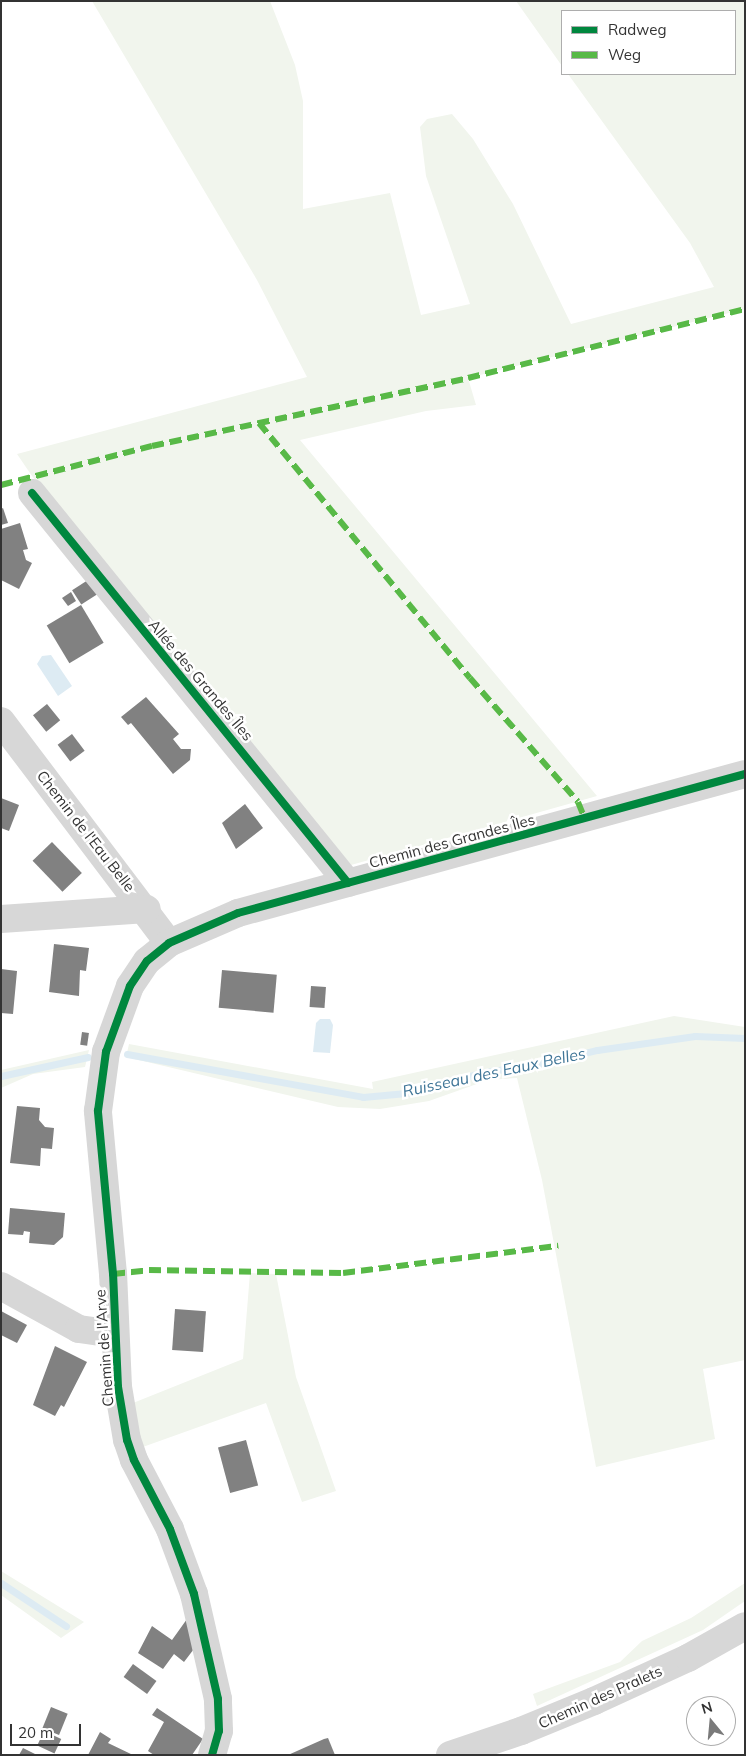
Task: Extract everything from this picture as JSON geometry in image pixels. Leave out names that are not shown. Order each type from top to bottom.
[{"type":"street","name":"Allée des Grandes Îles","points":[[32,493],[348,884]]},
{"type":"street","name":"Chemin de l'Eau Belle","points":[[1,721],[147,909],[170,943]]},
{"type":"street","name":"Chemin des Grandes Îles","points":[[170,943],[238,913],[745,774]]},
{"type":"street","points":[[1,919],[147,909]]},
{"type":"street","name":"Chemin de l'Arve","points":[[170,943],[148,962],[130,986],[106,1052],[100,1085],[99,1140],[113,1274],[114,1334],[127,1440],[181,1554],[210,1659],[219,1716],[219,1731],[212,1755]]},
{"type":"street","points":[[1,1286],[79,1329],[114,1334]]},
{"type":"street","name":"Chemin des Pralets","points":[[450,1755],[522,1731],[594,1701],[688,1658],[745,1626]]},
{"type":"shaded area","points":[[92,1],[270,1],[295,65],[303,101],[303,209],[390,193],[421,315],[470,304],[426,176],[420,127],[427,119],[452,114],[473,139],[513,204],[571,324],[714,287],[690,243],[569,75],[736,75],[736,10],[561,10],[561,65],[516,1],[745,1],[745,309],[468,378],[476,405],[426,411],[300,440],[597,796],[351,865],[32,476],[17,454],[307,377],[257,280]]},
{"type":"shaded area","points":[[51,655],[72,686],[58,696],[37,664],[42,656]]},
{"type":"shaded area","points":[[674,1016],[745,1027],[745,1360],[703,1369],[715,1439],[596,1467],[542,1180],[517,1078],[488,1080],[429,1101],[380,1109],[338,1107],[126,1057],[129,1044],[373,1089],[372,1082]]},
{"type":"shaded area","points":[[320,1019],[330,1019],[333,1025],[330,1053],[313,1052],[316,1023]]},
{"type":"shaded area","points":[[89,1050],[85,1067],[33,1074],[1,1088],[1,1070]]},
{"type":"shaded area","points":[[250,1273],[276,1274],[296,1377],[336,1491],[302,1502],[266,1403],[140,1448],[133,1403],[243,1359]]},
{"type":"shaded area","points":[[1,1571],[84,1622],[61,1638],[1,1595]]},
{"type":"shaded area","points":[[745,1583],[745,1601],[703,1630],[537,1706],[533,1694],[620,1662],[642,1641],[691,1618]]},
{"type":"building","points":[[3,508],[8,523],[1,525],[1,509]]},
{"type":"building","points":[[20,523],[28,549],[23,550],[26,560],[32,563],[19,589],[1,580],[1,529]]},
{"type":"building","points":[[88,580],[97,594],[81,605],[72,590]]},
{"type":"building","points":[[71,592],[76,601],[68,606],[62,598]]},
{"type":"building","points":[[81,605],[104,643],[69,663],[47,626]]},
{"type":"building","points":[[146,697],[179,734],[173,739],[181,749],[191,749],[190,760],[173,774],[131,723],[128,725],[121,717]]},
{"type":"building","points":[[47,704],[60,720],[46,732],[33,715]]},
{"type":"building","points":[[72,734],[85,751],[70,762],[58,745]]},
{"type":"building","points":[[1,798],[19,805],[9,831],[1,828]]},
{"type":"building","points":[[245,804],[263,828],[236,849],[222,823]]},
{"type":"building","points":[[52,842],[82,873],[62,892],[33,861]]},
{"type":"building","points":[[54,944],[89,948],[86,971],[80,970],[79,996],[49,992]]},
{"type":"building","points":[[1,969],[17,971],[13,1014],[1,1013]]},
{"type":"building","points":[[222,970],[277,975],[273,1013],[219,1008]]},
{"type":"building","points":[[311,986],[326,987],[324,1008],[310,1007]]},
{"type":"building","points":[[82,1032],[89,1033],[87,1046],[80,1045]]},
{"type":"building","points":[[17,1106],[40,1108],[39,1120],[45,1127],[54,1128],[52,1149],[41,1148],[40,1166],[10,1163]]},
{"type":"building","points":[[10,1208],[65,1213],[63,1237],[54,1245],[29,1243],[30,1232],[24,1231],[23,1235],[8,1234]]},
{"type":"building","points":[[175,1309],[206,1311],[203,1352],[172,1350]]},
{"type":"building","points":[[1,1311],[27,1325],[17,1343],[1,1335]]},
{"type":"building","points":[[55,1346],[87,1362],[64,1407],[61,1405],[55,1416],[33,1405]]},
{"type":"building","points":[[246,1440],[258,1485],[230,1493],[218,1448]]},
{"type":"building","points":[[192,1612],[200,1641],[184,1662],[174,1654],[163,1669],[138,1653],[152,1626],[172,1640]]},
{"type":"building","points":[[133,1664],[156,1681],[147,1694],[124,1677]]},
{"type":"building","points":[[51,1707],[68,1714],[59,1735],[42,1728]]},
{"type":"building","points":[[157,1708],[203,1739],[192,1755],[154,1755],[148,1751],[164,1722],[152,1715]]},
{"type":"building","points":[[44,1731],[61,1739],[54,1754],[37,1746]]},
{"type":"building","points":[[100,1732],[111,1739],[108,1743],[133,1755],[88,1755]]},
{"type":"building","points":[[328,1738],[335,1755],[288,1755],[324,1739]]},
{"type":"building","points":[[23,1748],[37,1755],[19,1755]]},
{"type":"waterway","name":"Ruisseau des Eaux Belles","points":[[127,1054],[363,1097],[417,1092],[479,1073],[538,1064],[597,1050],[695,1036],[745,1038]]},
{"type":"waterway","name":"Ruisseau des Eaux Belles","points":[[1,1076],[88,1057]]},
{"type":"waterway","points":[[1,1583],[66,1626]]},
{"type":"marked path","points":[[1,485],[152,446],[468,378],[745,309]]},
{"type":"marked path","points":[[259,423],[470,678],[578,802],[585,819]]},
{"type":"marked path","points":[[113,1274],[149,1270],[343,1273],[558,1246]]},
{"type":"cycle path","points":[[32,493],[348,883]]},
{"type":"cycle path","points":[[212,1755],[219,1731],[218,1699],[194,1594],[170,1529],[134,1460],[127,1440],[118,1387],[113,1274],[98,1111],[106,1052],[130,986],[147,961],[169,943],[238,913],[745,774]]}]
